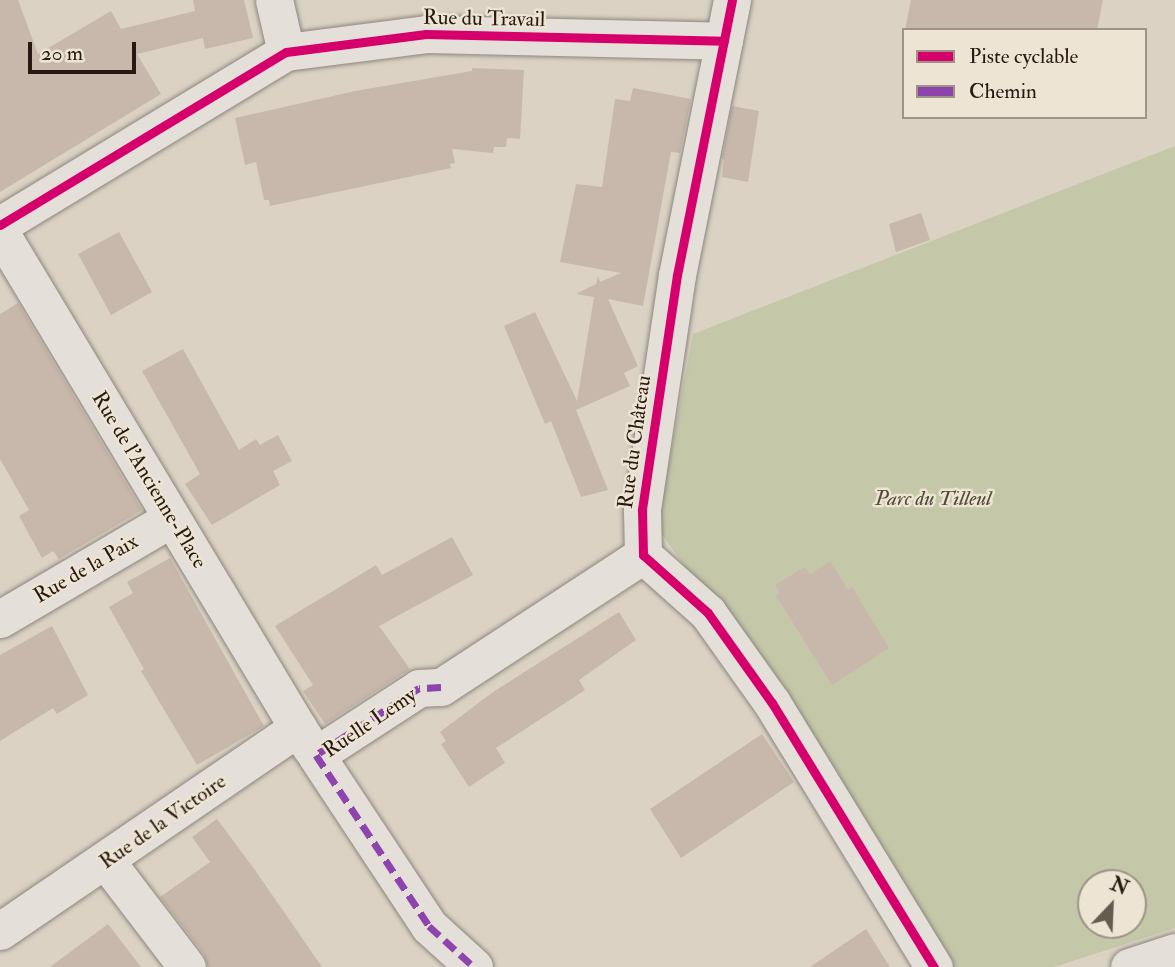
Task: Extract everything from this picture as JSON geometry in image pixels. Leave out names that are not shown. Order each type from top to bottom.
[{"type":"street","points":[[274,0],[286,52]]},
{"type":"street","name":"Rue du Château","points":[[643,555],[642,510],[677,275],[732,0]]},
{"type":"street","name":"Rue du Travail","points":[[0,225],[286,52],[426,34],[724,41]]},
{"type":"street","name":"Rue de l'Ancienne-Place","points":[[0,232],[307,742]]},
{"type":"street","name":"Rue de la Paix","points":[[0,619],[172,518]]},
{"type":"street","points":[[643,555],[708,613],[764,692],[934,967]]},
{"type":"street","name":"Ruelle Lemy","points":[[474,967],[429,926],[307,742],[419,688],[441,688],[643,555]]},
{"type":"street","name":"Rue de la Victoire","points":[[0,931],[106,861],[307,742]]},
{"type":"street","points":[[106,861],[187,967]]},
{"type":"street","points":[[1129,967],[1175,952]]},
{"type":"green space","name":"Parc du Tilleul","points":[[1175,146],[1175,928],[1147,937],[1147,869],[1077,869],[1077,939],[1141,939],[1054,967],[949,967],[793,722],[657,527],[693,334]]},
{"type":"building","points":[[0,0],[18,0],[38,54],[111,11],[121,29],[195,11],[193,0],[244,0],[253,38],[205,49],[203,38],[137,54],[161,94],[0,192]]},
{"type":"building","points":[[911,0],[1103,0],[1097,28],[905,28]]},
{"type":"building","points":[[472,68],[524,70],[520,139],[507,138],[506,147],[494,147],[493,153],[452,149],[455,163],[450,164],[451,168],[270,206],[269,200],[264,200],[256,162],[245,165],[235,118],[355,91],[472,71]]},
{"type":"building","points":[[633,88],[691,99],[680,153],[671,152],[643,306],[608,299],[638,366],[624,373],[630,386],[576,410],[608,490],[581,497],[551,421],[545,424],[504,326],[535,312],[577,401],[594,297],[576,294],[596,284],[598,276],[600,282],[621,273],[560,262],[576,184],[602,187],[615,99],[630,101]]},
{"type":"building","points":[[732,106],[759,111],[748,182],[722,177],[722,159]]},
{"type":"building","points":[[921,213],[930,240],[896,252],[889,224]]},
{"type":"building","points":[[119,232],[152,292],[111,315],[78,254]]},
{"type":"building","points":[[18,303],[142,510],[59,559],[53,551],[42,558],[19,516],[29,510],[0,459],[0,314]]},
{"type":"building","points":[[183,349],[239,450],[256,439],[260,445],[278,435],[292,461],[273,471],[280,485],[212,525],[185,484],[200,474],[142,371]]},
{"type":"building","points":[[452,537],[473,575],[379,626],[410,669],[325,724],[303,691],[313,685],[275,626],[376,565],[382,575]]},
{"type":"building","points":[[170,558],[264,726],[197,765],[141,671],[144,669],[109,607],[133,593],[127,582]]},
{"type":"building","points":[[830,561],[848,590],[852,587],[889,648],[832,685],[776,596],[780,593],[775,585],[805,567],[810,575]]},
{"type":"building","points":[[619,612],[636,640],[579,680],[585,690],[496,748],[505,763],[469,787],[441,744],[446,741],[440,732],[493,692]]},
{"type":"building","points":[[52,626],[88,695],[57,714],[53,708],[0,741],[0,655]]},
{"type":"building","points":[[762,734],[794,782],[681,858],[650,809]]},
{"type":"building","points":[[217,819],[322,967],[208,967],[204,954],[160,897],[210,862],[192,837]]},
{"type":"building","points":[[108,924],[141,967],[50,967]]},
{"type":"building","points":[[866,929],[890,967],[810,967]]},
{"type":"marked path","points":[[441,687],[419,688],[316,755],[429,926],[474,967]]},
{"type":"cycle path","points":[[732,0],[677,275],[642,510],[643,555],[708,613],[772,703],[934,967]]},
{"type":"cycle path","points":[[0,225],[286,52],[426,34],[724,41]]}]
